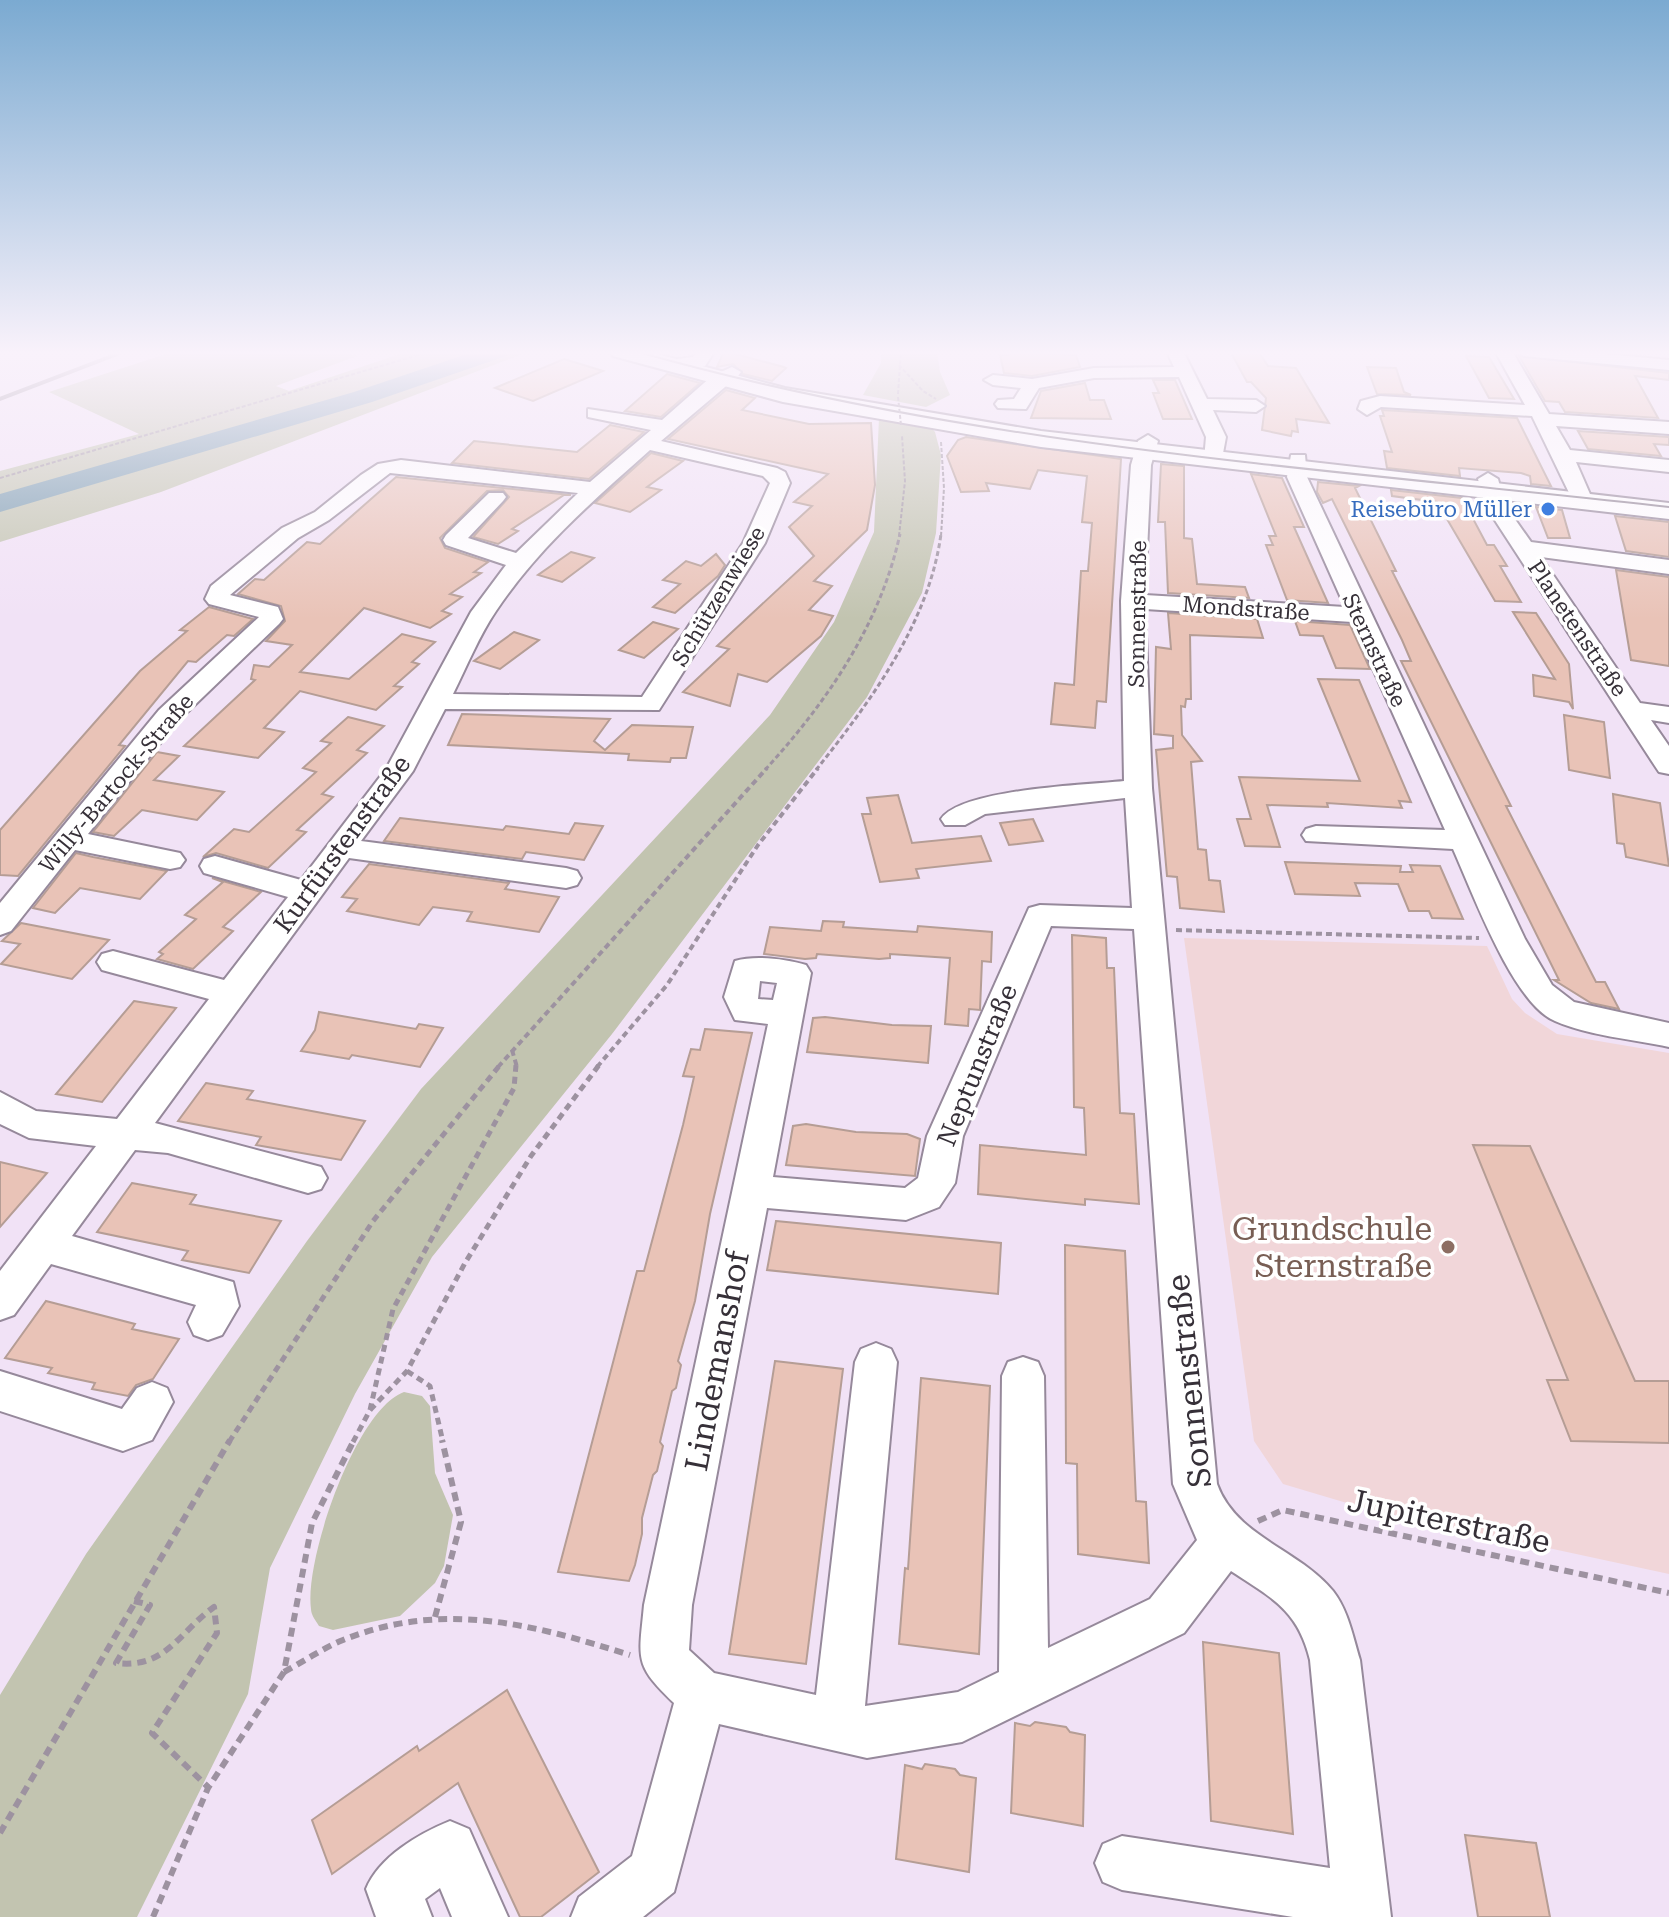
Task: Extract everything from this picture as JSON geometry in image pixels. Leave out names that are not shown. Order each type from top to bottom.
[{"type":"main road","points":[[1090,440],[1581,495],[1669,511]]},
{"type":"main road","points":[[1104,440],[1146,447]]},
{"type":"main road","points":[[1581,495],[1669,498]]},
{"type":"street","name":"Kurfürstenstraße","points":[[0,1302],[399,771],[483,612],[520,562],[593,489],[649,440]]},
{"type":"street","name":"Schützenwiese","points":[[436,701],[650,705],[747,556],[780,483],[778,476],[770,472],[672,440]]},
{"type":"street","points":[[1216,440],[1216,455]]},
{"type":"street","points":[[1555,440],[1581,495]]},
{"type":"street","name":"Sonnenstraße","points":[[1146,447],[1133,601],[1138,788],[1195,1484],[1201,1504],[1225,1541],[1303,1595],[1316,1607],[1327,1627],[1335,1660],[1362,1908]]},
{"type":"street","points":[[1563,455],[1669,466]]},
{"type":"street","name":"Sternstraße","points":[[1298,464],[1297,477],[1358,615],[1509,939],[1540,993],[1564,1012],[1669,1035]]},
{"type":"street","name":"Willy-Bartock-Straße","points":[[0,924],[168,716],[271,619],[270,612],[217,599],[219,591],[290,533],[322,516],[385,468],[401,466],[593,489]]},
{"type":"street","name":"Planetenstraße","points":[[1490,485],[1495,505],[1669,766]]},
{"type":"street","points":[[496,497],[454,540],[520,562]]},
{"type":"street","name":"Planetenstraße","points":[[1524,548],[1669,567]]},
{"type":"street","name":"Mondstraße","points":[[1133,601],[1358,615]]},
{"type":"street","name":"Planetenstraße","points":[[1631,709],[1669,715]]},
{"type":"street","points":[[955,819],[978,806],[1138,788]]},
{"type":"street","points":[[1316,835],[1463,840]]},
{"type":"street","points":[[69,840],[170,860]]},
{"type":"street","points":[[342,848],[566,878]]},
{"type":"street","points":[[215,866],[308,892]]},
{"type":"street","name":"Neptunstraße","points":[[751,1191],[906,1204],[926,1196],[936,1183],[945,1136],[1040,915],[1149,924]]},
{"type":"street","points":[[113,962],[231,993]]},
{"type":"street","name":"Lindemanshof","points":[[664,1660],[668,1605],[787,1013]]},
{"type":"street","points":[[0,1106],[29,1124],[168,1139],[308,1178]]},
{"type":"street","points":[[43,1245],[219,1294],[219,1306],[208,1322]]},
{"type":"street","points":[[838,1725],[876,1362]]},
{"type":"street","points":[[1023,1376],[1024,1687]]},
{"type":"street","points":[[0,1391],[123,1430],[137,1425],[152,1402]]},
{"type":"street","points":[[664,1660],[701,1695],[867,1732],[962,1717],[1167,1616],[1225,1541]]},
{"type":"street","points":[[599,1917],[655,1873],[701,1695]]},
{"type":"street","points":[[404,1917],[393,1889],[450,1848],[480,1917]]},
{"type":"street","points":[[1122,1863],[1362,1908]]},
{"type":"path","points":[[0,478],[128,440]]},
{"type":"path","points":[[0,1833],[240,1423],[333,1278],[430,1148],[512,1050],[790,743],[829,694],[878,604],[902,538],[908,477],[903,440]]},
{"type":"path","points":[[370,1410],[407,1371],[465,1263],[531,1156],[609,1051],[667,985],[758,845],[872,699],[905,642],[927,593],[941,538],[944,455],[941,440]]},
{"type":"path","points":[[1149,924],[1509,939]]},
{"type":"path","points":[[153,1917],[208,1788],[284,1672],[312,1523],[370,1410],[393,1309],[514,1088],[518,1072],[512,1050]]},
{"type":"path","points":[[407,1371],[430,1386],[461,1522],[434,1617]]},
{"type":"path","name":"Jupiterstraße","points":[[1225,1541],[1252,1523],[1283,1510],[1669,1593]]},
{"type":"path","points":[[134,1601],[150,1605],[116,1663],[137,1668],[157,1661],[196,1617],[214,1607],[217,1633],[152,1733],[208,1788]]},
{"type":"path","points":[[284,1672],[344,1640],[434,1617],[480,1619],[550,1630],[635,1657],[664,1660]]},
{"type":"shaded area","name":"Grundschule Sternstraße","points":[[1184,938],[1487,946],[1512,999],[1525,1013],[1557,1034],[1669,1053],[1669,1574],[1367,1509],[1283,1484],[1254,1441]]},
{"type":"green space","points":[[115,440],[296,440],[161,492],[0,542],[0,471]]},
{"type":"green space","points":[[878,440],[937,440],[941,455],[936,533],[922,593],[867,697],[612,1034],[432,1257],[355,1394],[270,1568],[248,1694],[137,1917],[0,1917],[0,1695],[86,1554],[307,1241],[421,1089],[770,715],[834,622],[874,532]]},
{"type":"green space","points":[[404,1392],[422,1396],[430,1406],[435,1473],[453,1515],[444,1566],[435,1583],[400,1616],[333,1630],[319,1626],[311,1611],[311,1586],[325,1523],[337,1488],[368,1426],[386,1404]]},
{"type":"building","points":[[591,440],[634,440],[589,479],[452,463],[474,441],[577,452]]},
{"type":"building","points":[[675,440],[872,440],[875,485],[867,530],[814,581],[832,586],[809,610],[833,616],[821,636],[767,682],[738,674],[730,706],[683,692],[729,649],[717,646],[814,556],[789,527],[812,506],[794,502],[828,474]]},
{"type":"building","points":[[958,440],[990,440],[1121,459],[1106,702],[1097,701],[1095,728],[1051,724],[1055,683],[1074,685],[1081,571],[1088,571],[1092,523],[1082,522],[1087,476],[1038,470],[1030,489],[986,483],[989,491],[961,492],[947,456]]},
{"type":"building","points":[[1388,440],[1528,440],[1551,486],[1531,484],[1530,476],[1521,473],[1459,468],[1460,476],[1387,468],[1384,451],[1392,452]]},
{"type":"building","points":[[1583,440],[1669,440],[1669,445],[1654,444],[1661,456],[1588,449]]},
{"type":"building","points":[[651,453],[683,461],[647,487],[661,490],[630,512],[595,503]]},
{"type":"building","points":[[1161,464],[1184,466],[1184,538],[1192,539],[1197,584],[1245,587],[1249,598],[1168,593],[1165,522],[1158,522]]},
{"type":"building","points":[[1251,474],[1282,478],[1304,527],[1294,527],[1328,603],[1287,600],[1266,545],[1273,545],[1269,536],[1276,536]]},
{"type":"building","points":[[396,477],[571,495],[564,495],[512,529],[518,531],[498,544],[473,537],[509,497],[503,490],[487,491],[440,538],[445,548],[488,562],[474,572],[481,573],[450,594],[462,597],[442,611],[451,614],[430,628],[364,608],[300,672],[349,679],[402,634],[435,642],[412,662],[419,664],[394,686],[402,687],[376,710],[300,691],[264,728],[284,732],[258,758],[184,746],[255,680],[251,679],[254,665],[269,667],[292,645],[266,641],[285,621],[281,606],[238,594],[255,579],[264,580],[307,542],[320,544]]},
{"type":"building","points":[[1318,482],[1359,486],[1355,488],[1396,571],[1392,571],[1511,806],[1506,806],[1596,982],[1605,982],[1619,1009],[1591,1003],[1554,980],[1559,980],[1401,661],[1411,661],[1402,640],[1332,499],[1323,503],[1317,492]]},
{"type":"building","points":[[1391,490],[1462,498],[1487,545],[1494,545],[1507,566],[1500,566],[1521,602],[1495,601],[1437,502],[1392,496]]},
{"type":"building","points":[[1536,507],[1562,510],[1570,538],[1548,538]]},
{"type":"building","points":[[1615,516],[1669,522],[1669,557],[1626,551]]},
{"type":"building","points":[[571,552],[594,558],[562,582],[538,575]]},
{"type":"building","points":[[716,554],[725,565],[718,576],[675,613],[653,607],[680,584],[663,580],[686,561],[701,566]]},
{"type":"building","points":[[1616,570],[1669,577],[1669,666],[1631,660]]},
{"type":"building","points":[[209,607],[253,619],[234,636],[227,635],[196,662],[188,661],[119,745],[125,746],[18,876],[0,875],[0,830],[140,671],[187,631],[180,630]]},
{"type":"building","points":[[1513,612],[1536,613],[1569,664],[1573,709],[1569,702],[1534,696],[1533,675],[1555,679]]},
{"type":"building","points":[[1168,613],[1257,619],[1263,638],[1190,635],[1191,699],[1186,699],[1185,707],[1181,706],[1182,735],[1202,761],[1191,762],[1198,849],[1206,850],[1209,880],[1220,881],[1224,912],[1180,908],[1177,877],[1167,876],[1156,750],[1173,748],[1173,736],[1154,734],[1156,647],[1171,649]]},
{"type":"building","points":[[1295,621],[1350,625],[1370,669],[1336,668],[1323,636],[1300,635]]},
{"type":"building","points":[[653,622],[678,629],[644,658],[619,650]]},
{"type":"building","points":[[514,632],[539,640],[500,669],[474,661]]},
{"type":"building","points":[[1318,679],[1359,680],[1411,802],[1399,801],[1402,808],[1327,803],[1328,807],[1267,805],[1280,847],[1245,846],[1237,819],[1251,819],[1239,777],[1360,781]]},
{"type":"building","points":[[462,714],[610,719],[594,741],[605,750],[632,725],[693,727],[686,758],[671,758],[670,762],[628,760],[629,754],[448,745]]},
{"type":"building","points":[[1564,715],[1604,722],[1610,778],[1569,770]]},
{"type":"building","points":[[348,717],[384,726],[357,750],[367,753],[322,794],[333,797],[297,830],[306,832],[268,868],[216,853],[203,857],[234,829],[249,832],[316,772],[303,768],[331,743],[321,741]]},
{"type":"building","points":[[157,752],[179,756],[154,780],[224,792],[197,820],[142,810],[114,836],[93,832]]},
{"type":"building","points":[[1613,794],[1660,803],[1669,866],[1626,857],[1624,844],[1617,843]]},
{"type":"building","points":[[898,795],[912,843],[981,836],[991,861],[916,869],[919,878],[880,882],[862,814],[871,814],[867,798]]},
{"type":"building","points":[[400,818],[569,834],[575,823],[603,826],[584,860],[526,852],[522,859],[384,841]]},
{"type":"building","points":[[1033,819],[1043,841],[1009,845],[1000,823]]},
{"type":"building","points":[[76,853],[167,871],[140,899],[80,888],[55,913],[33,908]]},
{"type":"building","points":[[1285,862],[1401,866],[1400,872],[1413,872],[1410,865],[1440,866],[1463,919],[1432,918],[1429,911],[1409,911],[1398,884],[1355,883],[1360,896],[1295,894]]},
{"type":"building","points":[[369,864],[509,883],[505,889],[559,897],[539,932],[467,921],[472,912],[433,907],[419,925],[347,911],[357,899],[342,897]]},
{"type":"building","points":[[212,878],[261,892],[223,927],[233,931],[193,969],[157,959],[163,954],[159,952],[196,919],[185,915],[223,882]]},
{"type":"building","points":[[823,921],[844,922],[843,927],[917,932],[918,926],[992,932],[991,962],[982,961],[980,1010],[969,1009],[968,1026],[945,1024],[950,958],[890,954],[890,958],[879,959],[817,954],[816,958],[805,959],[764,954],[770,927],[821,931]]},
{"type":"building","points":[[21,923],[109,940],[72,979],[1,964],[20,944],[2,941]]},
{"type":"building","points":[[1072,935],[1106,938],[1107,968],[1114,968],[1120,1113],[1134,1114],[1139,1204],[1085,1199],[1085,1205],[978,1194],[980,1145],[1086,1155],[1084,1108],[1074,1107]]},
{"type":"building","points":[[134,1001],[176,1008],[102,1102],[56,1094]]},
{"type":"building","points":[[319,1012],[416,1029],[419,1024],[443,1028],[420,1067],[352,1055],[349,1059],[301,1051],[315,1030]]},
{"type":"building","points":[[813,1018],[931,1026],[928,1063],[807,1052]]},
{"type":"building","points":[[705,1029],[752,1033],[710,1214],[695,1301],[678,1361],[681,1365],[676,1388],[672,1391],[660,1442],[663,1446],[642,1518],[635,1565],[629,1581],[558,1572],[637,1271],[644,1271],[683,1125],[694,1077],[683,1076],[691,1049],[700,1050]]},
{"type":"building","points":[[206,1083],[253,1091],[247,1099],[365,1121],[341,1160],[256,1145],[261,1137],[178,1121]]},
{"type":"building","points":[[806,1124],[856,1132],[907,1134],[920,1139],[915,1176],[786,1165],[793,1126]]},
{"type":"building","points":[[1473,1145],[1530,1146],[1635,1381],[1669,1381],[1669,1443],[1571,1441],[1547,1380],[1568,1380]]},
{"type":"building","points":[[0,1162],[47,1173],[0,1227]]},
{"type":"building","points":[[132,1183],[196,1195],[190,1204],[281,1221],[249,1273],[182,1260],[188,1251],[97,1232]]},
{"type":"building","points":[[776,1221],[1001,1243],[998,1294],[767,1270]]},
{"type":"building","points":[[1065,1245],[1125,1251],[1136,1501],[1146,1502],[1149,1563],[1078,1554],[1077,1464],[1066,1463]]},
{"type":"building","points":[[46,1301],[135,1324],[132,1329],[179,1339],[153,1379],[136,1385],[128,1396],[92,1389],[95,1383],[48,1373],[52,1368],[5,1358]]},
{"type":"building","points":[[775,1361],[843,1369],[806,1664],[729,1654]]},
{"type":"building","points":[[921,1378],[990,1386],[979,1654],[899,1644],[905,1568],[908,1569]]},
{"type":"building","points":[[1203,1642],[1279,1653],[1293,1834],[1211,1821]]},
{"type":"building","points":[[507,1690],[599,1872],[541,1917],[520,1917],[458,1783],[332,1874],[312,1820],[417,1746],[419,1751]]},
{"type":"building","points":[[1035,1722],[1066,1727],[1070,1732],[1085,1735],[1083,1826],[1011,1813],[1015,1723],[1030,1726]]},
{"type":"building","points":[[925,1764],[955,1769],[960,1775],[976,1778],[969,1872],[896,1859],[905,1765],[922,1769]]},
{"type":"building","points":[[1465,1835],[1536,1843],[1550,1917],[1478,1917]]},
{"type":"waterway","points":[[0,503],[214,440]]},
{"type":"tram line","points":[[1080,440],[1278,466],[1669,507]]},
{"type":"place","name":"Reisebüro Müller","points":[[1548,509]]},
{"type":"place","name":"Grundschule Sternstraße","points":[[1448,1247]]}]
